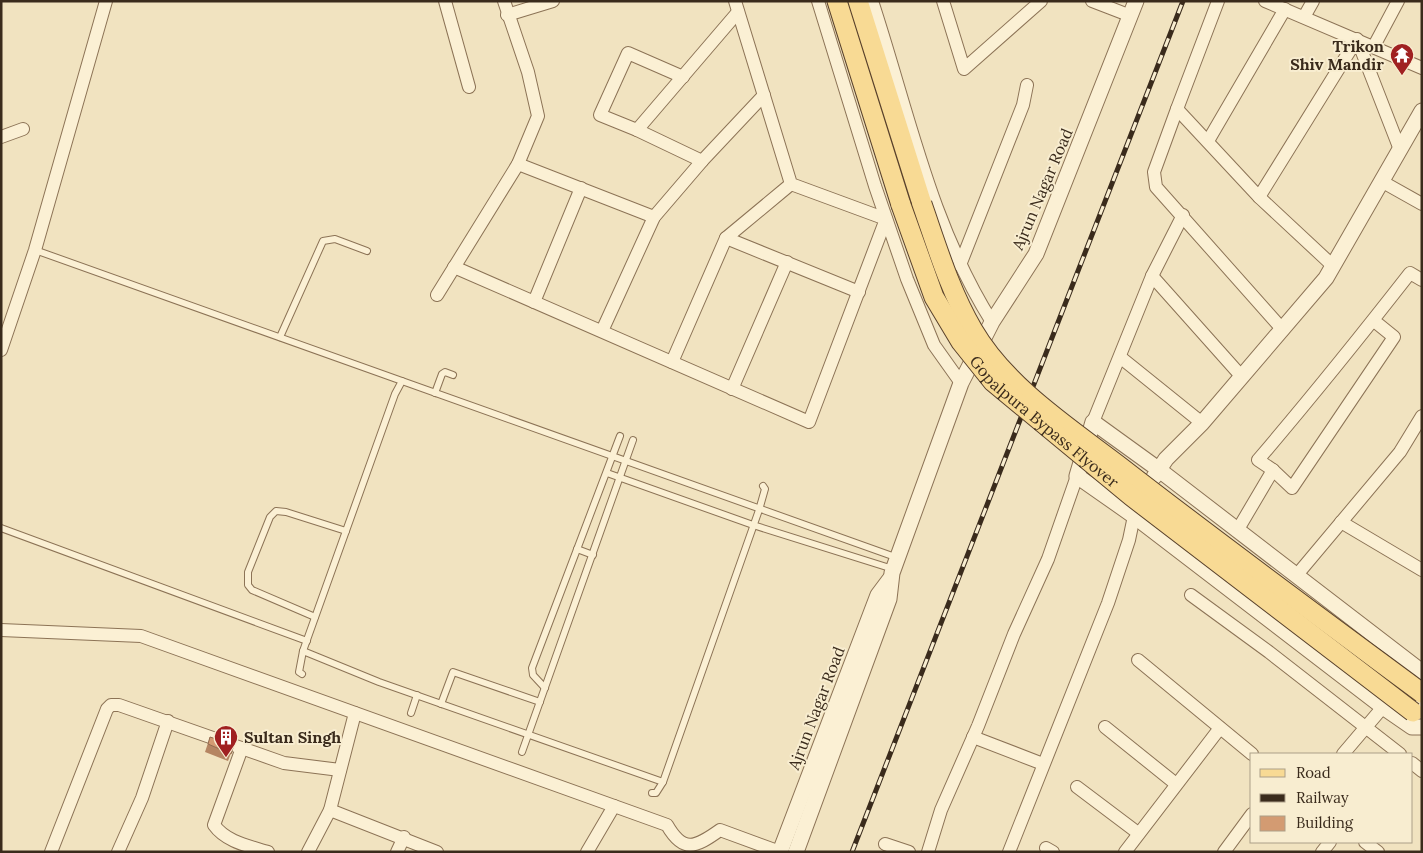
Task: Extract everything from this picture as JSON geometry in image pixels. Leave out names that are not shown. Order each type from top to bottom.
[{"type":"main road","name":"Gopalpura Bypass Flyover","points":[[837,1],[901,205],[934,297],[961,342],[993,382],[1131,496],[1419,720]]},
{"type":"main road","name":"Gopalpura Bypass Flyover","points":[[858,1],[946,275],[973,331],[1003,369],[1036,402],[1422,693]]},
{"type":"street","points":[[1,350],[35,250],[106,1]]},
{"type":"street","points":[[445,1],[469,87]]},
{"type":"street","points":[[437,295],[518,164],[538,116],[528,72],[507,15],[504,1]]},
{"type":"street","points":[[507,15],[553,1]]},
{"type":"street","points":[[818,1],[886,219],[934,345],[961,382]]},
{"type":"street","points":[[872,1],[922,165],[949,242],[992,322]]},
{"type":"street","points":[[943,1],[964,69],[1041,1]]},
{"type":"street","points":[[1092,1],[1131,16]]},
{"type":"street","name":"Ajrun Nagar Road","points":[[780,852],[878,595],[893,569],[961,382],[992,322],[1036,254],[1136,1]]},
{"type":"street","points":[[1218,1],[1154,172],[1153,180],[1156,187],[1283,330]]},
{"type":"street","points":[[1265,1],[1422,68]]},
{"type":"street","points":[[1304,17],[1313,1]]},
{"type":"street","points":[[1374,46],[1398,1]]},
{"type":"street","points":[[737,6],[791,184]]},
{"type":"street","points":[[637,130],[682,77],[737,6]]},
{"type":"street","points":[[1208,141],[1285,10]]},
{"type":"street","points":[[1357,39],[1400,147]]},
{"type":"street","points":[[1259,197],[1357,39]]},
{"type":"street","points":[[682,77],[628,53],[600,116],[637,130],[702,161]]},
{"type":"street","points":[[960,265],[1023,105],[1027,85]]},
{"type":"street","points":[[602,332],[654,217],[702,161],[764,95]]},
{"type":"street","points":[[1177,109],[1259,197],[1332,265]]},
{"type":"street","points":[[1009,852],[1108,603],[1129,540],[1134,516],[1158,469],[1202,423],[1326,278],[1400,147],[1422,112]]},
{"type":"street","points":[[1,137],[22,129]]},
{"type":"street","points":[[518,164],[654,217]]},
{"type":"street","points":[[1381,181],[1422,204]]},
{"type":"street","points":[[791,184],[886,219]]},
{"type":"street","points":[[672,362],[726,238],[791,184]]},
{"type":"street","points":[[534,302],[581,188]]},
{"type":"street","points":[[928,852],[941,810],[973,737],[1014,634],[1048,559],[1077,476],[1093,422],[1152,276],[1182,215]]},
{"type":"street","points":[[454,267],[809,422],[886,219]]},
{"type":"street","points":[[726,238],[858,292]]},
{"type":"street","points":[[732,389],[787,262]]},
{"type":"street","points":[[1374,320],[1394,337],[1292,488],[1274,470],[1258,460],[1330,376],[1410,273],[1422,280]]},
{"type":"street","points":[[1152,276],[1242,377]]},
{"type":"street","points":[[1120,358],[1202,423]]},
{"type":"street","points":[[1093,422],[1158,469],[1422,672]]},
{"type":"street","points":[[1296,576],[1400,452],[1420,424]]},
{"type":"street","points":[[1237,531],[1274,470]]},
{"type":"street","points":[[1077,476],[1134,516],[1383,707],[1412,727],[1419,720]]},
{"type":"street","points":[[1341,522],[1422,570]]},
{"type":"street","name":"Ajrun Nagar Road","points":[[796,852],[889,598],[893,569]]},
{"type":"street","points":[[1191,595],[1269,652],[1365,729],[1399,753]]},
{"type":"street","points":[[1,630],[141,636],[667,825],[675,841],[685,848],[696,847],[720,830],[780,852]]},
{"type":"street","points":[[1138,660],[1251,753]]},
{"type":"street","points":[[51,852],[106,709],[111,705],[120,705],[168,721],[284,763],[340,770]]},
{"type":"street","points":[[1344,753],[1383,707]]},
{"type":"street","points":[[308,852],[330,810],[355,713]]},
{"type":"street","points":[[118,852],[142,798],[168,721]]},
{"type":"street","points":[[1105,727],[1176,784]]},
{"type":"street","points":[[1125,852],[1220,728]]},
{"type":"street","points":[[973,737],[1043,764]]},
{"type":"street","points":[[242,748],[214,825],[219,833],[234,841],[268,852]]},
{"type":"street","points":[[1076,787],[1138,833]]},
{"type":"street","points":[[587,852],[614,806]]},
{"type":"street","points":[[330,810],[437,852]]},
{"type":"street","points":[[1224,852],[1250,817]]},
{"type":"street","points":[[396,852],[404,838]]},
{"type":"street","points":[[1366,843],[1378,852]]},
{"type":"street","points":[[885,844],[909,852]]},
{"type":"lane","points":[[280,337],[323,241],[335,239],[367,251]]},
{"type":"lane","points":[[35,250],[759,510],[893,569]]},
{"type":"lane","points":[[435,393],[442,374],[445,372],[453,375]]},
{"type":"lane","points":[[302,674],[299,672],[299,666],[303,651],[402,381]]},
{"type":"lane","points":[[544,688],[533,675],[532,668],[620,436]]},
{"type":"lane","points":[[522,752],[633,440]]},
{"type":"lane","points":[[606,473],[753,525],[893,569]]},
{"type":"lane","points":[[652,793],[656,793],[660,789],[759,510],[765,489],[764,486]]},
{"type":"lane","points":[[315,618],[252,590],[248,585],[248,572],[270,517],[276,511],[286,512],[346,531]]},
{"type":"lane","points":[[1,528],[307,641]]},
{"type":"lane","points":[[577,549],[593,555]]},
{"type":"lane","points":[[303,651],[441,704],[662,782]]},
{"type":"lane","points":[[441,704],[452,672],[540,702]]},
{"type":"lane","points":[[411,713],[417,695]]},
{"type":"building","points":[[210,737],[234,745],[231,754],[208,744]]},
{"type":"railway","points":[[852,852],[1183,1]]},
{"type":"place","name":"Trikon Shiv Mandir","points":[[1402,76]]},
{"type":"place","name":"Sultan Singh","points":[[226,758]]}]
